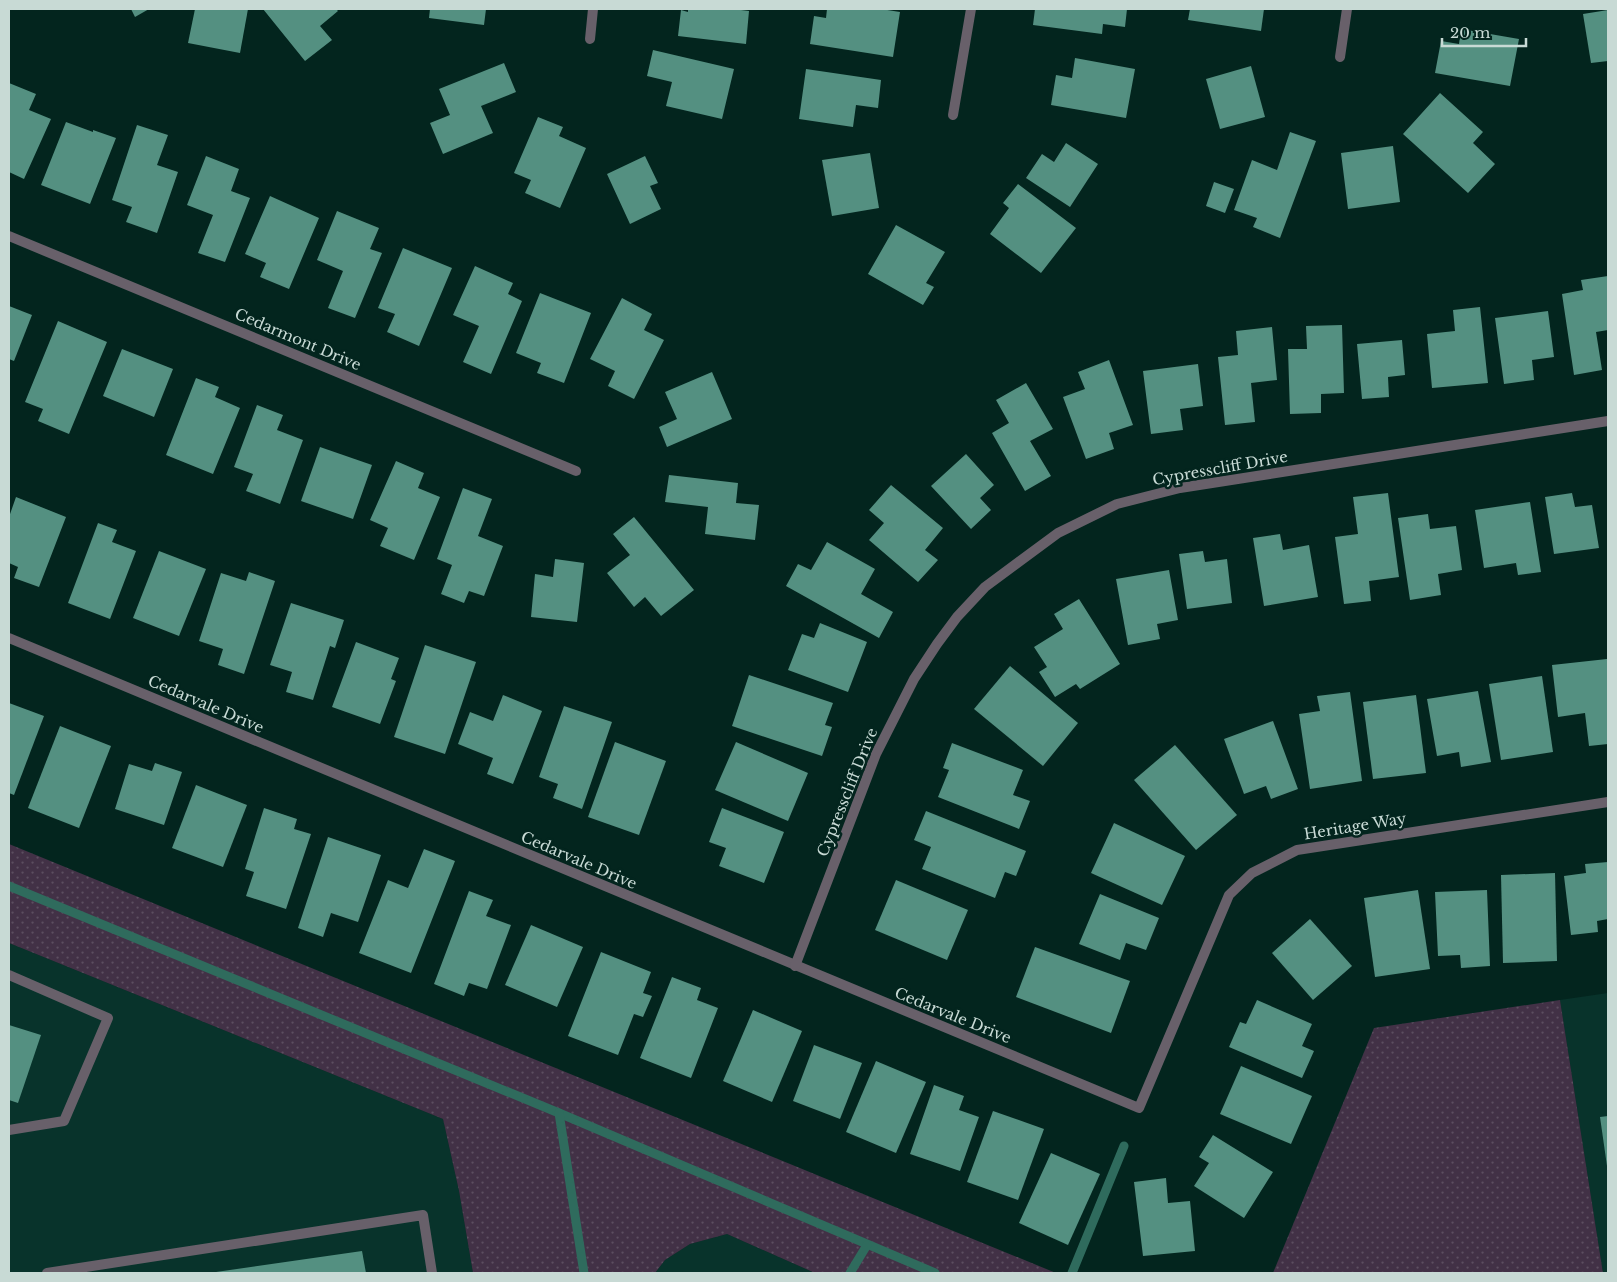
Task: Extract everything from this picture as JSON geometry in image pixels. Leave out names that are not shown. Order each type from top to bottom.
[{"type":"street","points":[[590,39],[592,9]]},
{"type":"street","points":[[954,115],[971,9]]},
{"type":"street","points":[[1340,57],[1347,9]]},
{"type":"street","name":"Cedarmont Drive","points":[[9,236],[576,471]]},
{"type":"street","name":"Cypresscliff Drive","points":[[795,966],[876,754],[914,679],[957,617],[985,588],[1058,533],[1117,504],[1180,488],[1608,421]]},
{"type":"street","name":"Cedarvale Drive","points":[[9,638],[1139,1108]]},
{"type":"street","name":"Heritage Way","points":[[1139,1108],[1229,895],[1252,873],[1298,850],[1608,802]]},
{"type":"street","points":[[9,975],[108,1018],[64,1121],[9,1130]]},
{"type":"street","points":[[46,1273],[423,1215],[432,1273]]},
{"type":"shaded area","points":[[9,844],[1056,1273],[815,1273],[727,1234],[690,1244],[665,1260],[655,1273],[473,1273],[459,1191],[443,1119],[9,943]]},
{"type":"shaded area","points":[[9,943],[443,1119],[459,1191],[473,1273],[9,1273]]},
{"type":"shaded area","points":[[1608,993],[1608,1273],[1603,1273],[1560,1000]]},
{"type":"shaded area","points":[[1560,1000],[1603,1273],[1273,1273],[1374,1028]]},
{"type":"shaded area","points":[[727,1234],[815,1273],[655,1273],[665,1260],[690,1244]]},
{"type":"building","points":[[131,9],[149,9],[135,17]]},
{"type":"building","points":[[195,9],[248,9],[240,53],[188,43]]},
{"type":"building","points":[[263,9],[336,9],[338,11],[320,26],[332,40],[305,61]]},
{"type":"building","points":[[430,9],[486,9],[484,25],[429,18]]},
{"type":"building","points":[[688,9],[749,11],[746,44],[678,36],[681,10],[688,12]]},
{"type":"building","points":[[827,9],[881,9],[900,12],[893,57],[810,44],[814,16],[826,18]]},
{"type":"building","points":[[1035,9],[1127,9],[1125,27],[1103,24],[1102,34],[1033,25]]},
{"type":"building","points":[[1190,9],[1264,9],[1261,31],[1188,20]]},
{"type":"building","points":[[1608,10],[1608,61],[1591,63],[1583,14]]},
{"type":"building","points":[[1461,29],[1519,39],[1510,86],[1435,73],[1441,41],[1459,44]]},
{"type":"building","points":[[653,50],[734,69],[722,119],[666,106],[672,82],[647,76]]},
{"type":"building","points":[[1075,58],[1135,69],[1126,118],[1051,105],[1056,75],[1072,78]]},
{"type":"building","points":[[504,63],[516,92],[481,106],[493,133],[443,154],[430,123],[450,115],[439,89]]},
{"type":"building","points":[[1251,66],[1265,117],[1220,129],[1206,79]]},
{"type":"building","points":[[806,69],[881,80],[878,108],[856,105],[853,127],[799,119]]},
{"type":"building","points":[[9,83],[36,94],[29,110],[51,119],[24,179],[9,172]]},
{"type":"building","points":[[1440,93],[1483,132],[1473,143],[1495,164],[1468,193],[1403,134]]},
{"type":"building","points":[[538,117],[563,127],[559,136],[586,148],[560,208],[525,193],[531,180],[514,173]]},
{"type":"building","points":[[66,122],[116,138],[90,204],[41,185]]},
{"type":"building","points":[[137,125],[168,135],[157,165],[178,172],[157,233],[126,222],[132,207],[112,200]]},
{"type":"building","points":[[1290,132],[1316,141],[1280,238],[1253,227],[1257,218],[1234,210],[1252,160],[1277,170]]},
{"type":"building","points":[[1066,143],[1098,164],[1070,207],[1026,178],[1042,154],[1054,162]]},
{"type":"building","points":[[1393,146],[1400,202],[1348,209],[1341,153]]},
{"type":"building","points":[[870,153],[879,208],[832,216],[822,160]]},
{"type":"building","points":[[206,156],[239,169],[231,191],[250,198],[225,262],[198,253],[213,215],[187,205]]},
{"type":"building","points":[[645,156],[658,183],[650,186],[661,209],[630,224],[607,174]]},
{"type":"building","points":[[1214,182],[1234,189],[1225,213],[1206,206]]},
{"type":"building","points":[[1018,184],[1076,228],[1041,273],[990,234],[1009,208],[1003,203]]},
{"type":"building","points":[[270,196],[319,218],[289,289],[260,277],[266,263],[245,254]]},
{"type":"building","points":[[337,211],[379,228],[370,249],[382,253],[355,318],[328,308],[343,271],[317,260]]},
{"type":"building","points":[[896,225],[945,252],[926,283],[934,287],[923,305],[868,274]]},
{"type":"building","points":[[403,248],[452,268],[419,346],[387,332],[395,314],[378,308]]},
{"type":"building","points":[[475,266],[513,283],[508,294],[522,301],[491,374],[463,362],[479,326],[453,315]]},
{"type":"building","points":[[1608,276],[1608,330],[1596,332],[1602,370],[1574,375],[1562,294],[1583,290],[1581,280]]},
{"type":"building","points":[[540,293],[591,313],[564,383],[537,373],[541,363],[516,353]]},
{"type":"building","points":[[622,298],[652,314],[644,330],[664,340],[634,399],[608,386],[615,371],[590,359]]},
{"type":"building","points":[[9,306],[32,315],[14,361],[9,359]]},
{"type":"building","points":[[1480,307],[1488,383],[1432,388],[1427,334],[1455,331],[1453,310]]},
{"type":"building","points":[[1548,311],[1554,357],[1532,360],[1534,380],[1504,384],[1495,318]]},
{"type":"building","points":[[58,321],[107,342],[69,434],[38,421],[43,409],[25,402]]},
{"type":"building","points":[[1342,325],[1344,393],[1321,394],[1321,413],[1290,414],[1288,349],[1307,349],[1306,326]]},
{"type":"building","points":[[1272,327],[1277,380],[1251,383],[1255,422],[1225,425],[1218,357],[1238,355],[1236,331]]},
{"type":"building","points":[[1402,340],[1405,375],[1388,377],[1389,397],[1362,399],[1357,344]]},
{"type":"building","points":[[122,349],[173,369],[154,417],[103,396]]},
{"type":"building","points":[[1109,360],[1133,425],[1109,433],[1114,449],[1086,459],[1063,397],[1085,389],[1078,372]]},
{"type":"building","points":[[1198,364],[1203,406],[1180,409],[1183,430],[1151,434],[1143,371]]},
{"type":"building","points":[[712,372],[732,419],[667,447],[659,427],[677,419],[665,392]]},
{"type":"building","points":[[196,378],[219,387],[215,397],[240,408],[213,474],[166,455]]},
{"type":"building","points":[[1026,383],[1053,429],[1030,441],[1051,476],[1025,491],[992,433],[1009,423],[996,400]]},
{"type":"building","points":[[257,405],[283,415],[277,430],[303,440],[280,504],[246,491],[253,474],[234,467]]},
{"type":"building","points":[[320,447],[372,465],[353,519],[301,501]]},
{"type":"building","points":[[966,454],[994,485],[980,498],[991,510],[971,529],[931,486]]},
{"type":"building","points":[[396,461],[424,473],[418,488],[440,497],[414,560],[380,546],[388,528],[370,520]]},
{"type":"building","points":[[669,475],[738,483],[736,503],[759,505],[755,540],[705,534],[708,507],[665,502]]},
{"type":"building","points":[[891,485],[943,528],[925,550],[938,560],[918,582],[869,540],[884,523],[869,510]]},
{"type":"building","points":[[463,488],[492,499],[478,536],[503,546],[484,596],[469,591],[464,603],[441,594],[452,565],[437,559]]},
{"type":"building","points":[[1388,493],[1399,577],[1369,581],[1371,601],[1344,604],[1335,537],[1358,534],[1353,497]]},
{"type":"building","points":[[1572,493],[1575,507],[1592,505],[1599,548],[1554,554],[1545,497]]},
{"type":"building","points":[[16,497],[66,517],[39,587],[14,578],[18,567],[9,563],[9,517]]},
{"type":"building","points":[[1530,502],[1541,572],[1518,575],[1516,563],[1484,568],[1475,510]]},
{"type":"building","points":[[1428,514],[1430,529],[1456,526],[1462,570],[1438,574],[1441,595],[1410,600],[1398,518]]},
{"type":"building","points":[[634,517],[694,590],[661,616],[645,597],[634,607],[607,573],[630,555],[613,534]]},
{"type":"building","points":[[98,523],[117,530],[112,542],[136,551],[110,619],[68,603]]},
{"type":"building","points":[[1280,534],[1283,550],[1309,545],[1318,597],[1264,606],[1253,538]]},
{"type":"building","points":[[827,542],[875,569],[861,594],[893,612],[879,638],[786,586],[798,564],[811,570]]},
{"type":"building","points":[[159,551],[206,569],[179,636],[133,618]]},
{"type":"building","points":[[1203,551],[1205,562],[1227,559],[1232,603],[1187,609],[1179,554]]},
{"type":"building","points":[[555,559],[584,563],[577,622],[531,617],[535,574],[553,577]]},
{"type":"building","points":[[1169,570],[1178,620],[1157,624],[1160,639],[1128,645],[1116,579]]},
{"type":"building","points":[[249,572],[275,581],[244,674],[218,665],[223,649],[199,641],[221,573],[246,581]]},
{"type":"building","points":[[1079,599],[1120,664],[1080,689],[1076,684],[1055,697],[1039,672],[1047,667],[1034,647],[1063,629],[1054,614]]},
{"type":"building","points":[[291,603],[344,620],[335,648],[330,646],[313,700],[286,692],[292,672],[270,665]]},
{"type":"building","points":[[820,623],[867,642],[848,692],[788,670],[802,634],[814,638]]},
{"type":"building","points":[[356,642],[399,658],[391,679],[396,681],[380,724],[332,707]]},
{"type":"building","points":[[425,645],[476,662],[445,754],[394,737]]},
{"type":"building","points":[[1607,659],[1608,744],[1589,746],[1585,713],[1558,717],[1552,665]]},
{"type":"building","points":[[1010,666],[1078,723],[1043,766],[974,709]]},
{"type":"building","points":[[749,675],[833,703],[825,725],[832,727],[822,756],[732,726]]},
{"type":"building","points":[[1542,676],[1553,752],[1501,760],[1489,684]]},
{"type":"building","points":[[1478,691],[1491,762],[1461,767],[1459,752],[1437,756],[1427,699]]},
{"type":"building","points":[[1350,692],[1362,781],[1310,789],[1299,714],[1320,711],[1317,696]]},
{"type":"building","points":[[503,695],[542,711],[513,784],[487,774],[493,758],[458,744],[470,712],[493,721]]},
{"type":"building","points":[[1416,695],[1426,773],[1373,779],[1363,702]]},
{"type":"building","points":[[9,703],[44,716],[14,795],[9,793]]},
{"type":"building","points":[[564,706],[612,722],[582,809],[553,798],[558,784],[539,777]]},
{"type":"building","points":[[1273,721],[1298,789],[1271,799],[1266,786],[1244,794],[1224,739]]},
{"type":"building","points":[[60,726],[111,746],[79,828],[28,808]]},
{"type":"building","points":[[615,742],[666,761],[639,835],[588,817]]},
{"type":"building","points":[[736,742],[808,773],[788,821],[715,790]]},
{"type":"building","points":[[952,743],[1023,770],[1013,795],[1030,801],[1019,829],[938,797],[949,770],[943,768]]},
{"type":"building","points":[[1175,745],[1237,815],[1196,850],[1134,780]]},
{"type":"building","points":[[155,763],[182,772],[164,825],[115,809],[129,764],[152,771]]},
{"type":"building","points":[[196,785],[247,805],[223,867],[172,848]]},
{"type":"building","points":[[264,808],[297,819],[294,829],[311,834],[286,909],[246,896],[254,872],[245,869]]},
{"type":"building","points":[[722,808],[784,832],[764,883],[719,866],[726,848],[709,842]]},
{"type":"building","points":[[926,811],[1026,851],[1016,876],[1005,872],[995,898],[922,869],[931,847],[914,840]]},
{"type":"building","points":[[1114,823],[1185,856],[1162,905],[1091,873]]},
{"type":"building","points":[[328,837],[381,855],[358,922],[331,913],[323,937],[298,928]]},
{"type":"building","points":[[424,849],[455,861],[411,973],[359,953],[388,880],[408,888]]},
{"type":"building","points":[[1608,862],[1608,919],[1597,921],[1598,932],[1571,935],[1564,876],[1586,873],[1585,864]]},
{"type":"building","points":[[1555,873],[1557,961],[1503,963],[1501,875]]},
{"type":"building","points":[[896,880],[968,910],[947,960],[875,930]]},
{"type":"building","points":[[1418,890],[1430,969],[1375,977],[1364,898]]},
{"type":"building","points":[[1487,890],[1490,966],[1461,968],[1460,955],[1438,956],[1435,892]]},
{"type":"building","points":[[469,891],[493,900],[486,916],[511,925],[487,989],[469,983],[464,996],[434,984]]},
{"type":"building","points":[[1100,894],[1159,918],[1146,950],[1126,943],[1120,960],[1079,944]]},
{"type":"building","points":[[1310,919],[1352,966],[1313,1000],[1272,953]]},
{"type":"building","points":[[531,925],[583,947],[557,1007],[505,985]]},
{"type":"building","points":[[1035,947],[1130,981],[1111,1033],[1016,997]]},
{"type":"building","points":[[601,952],[651,972],[643,993],[652,996],[643,1017],[634,1014],[618,1055],[568,1036]]},
{"type":"building","points":[[672,977],[701,988],[697,1000],[718,1008],[691,1078],[640,1058]]},
{"type":"building","points":[[1257,1000],[1312,1024],[1302,1046],[1314,1051],[1302,1078],[1229,1047],[1240,1022],[1246,1024]]},
{"type":"building","points":[[753,1010],[802,1031],[772,1102],[723,1081]]},
{"type":"building","points":[[9,1025],[41,1035],[18,1103],[9,1100]]},
{"type":"building","points":[[814,1045],[862,1063],[840,1119],[793,1101]]},
{"type":"building","points":[[876,1061],[926,1082],[896,1153],[846,1132]]},
{"type":"building","points":[[1241,1066],[1312,1096],[1291,1144],[1220,1114]]},
{"type":"building","points":[[934,1085],[964,1096],[959,1110],[979,1117],[960,1171],[910,1154]]},
{"type":"building","points":[[993,1111],[1044,1129],[1018,1200],[967,1182]]},
{"type":"building","points":[[1608,1116],[1608,1166],[1607,1166],[1600,1117]]},
{"type":"building","points":[[1213,1135],[1273,1172],[1244,1218],[1194,1186],[1209,1163],[1199,1157]]},
{"type":"building","points":[[1051,1153],[1100,1174],[1068,1245],[1019,1223]]},
{"type":"building","points":[[1166,1178],[1168,1203],[1190,1201],[1195,1251],[1143,1256],[1134,1182]]},
{"type":"building","points":[[362,1251],[366,1273],[216,1272]]},
{"type":"waterway","points":[[9,886],[559,1113],[935,1273]]},
{"type":"waterway","points":[[559,1113],[584,1273]]},
{"type":"waterway","points":[[1072,1273],[1124,1146]]},
{"type":"waterway","points":[[850,1273],[867,1245]]}]
